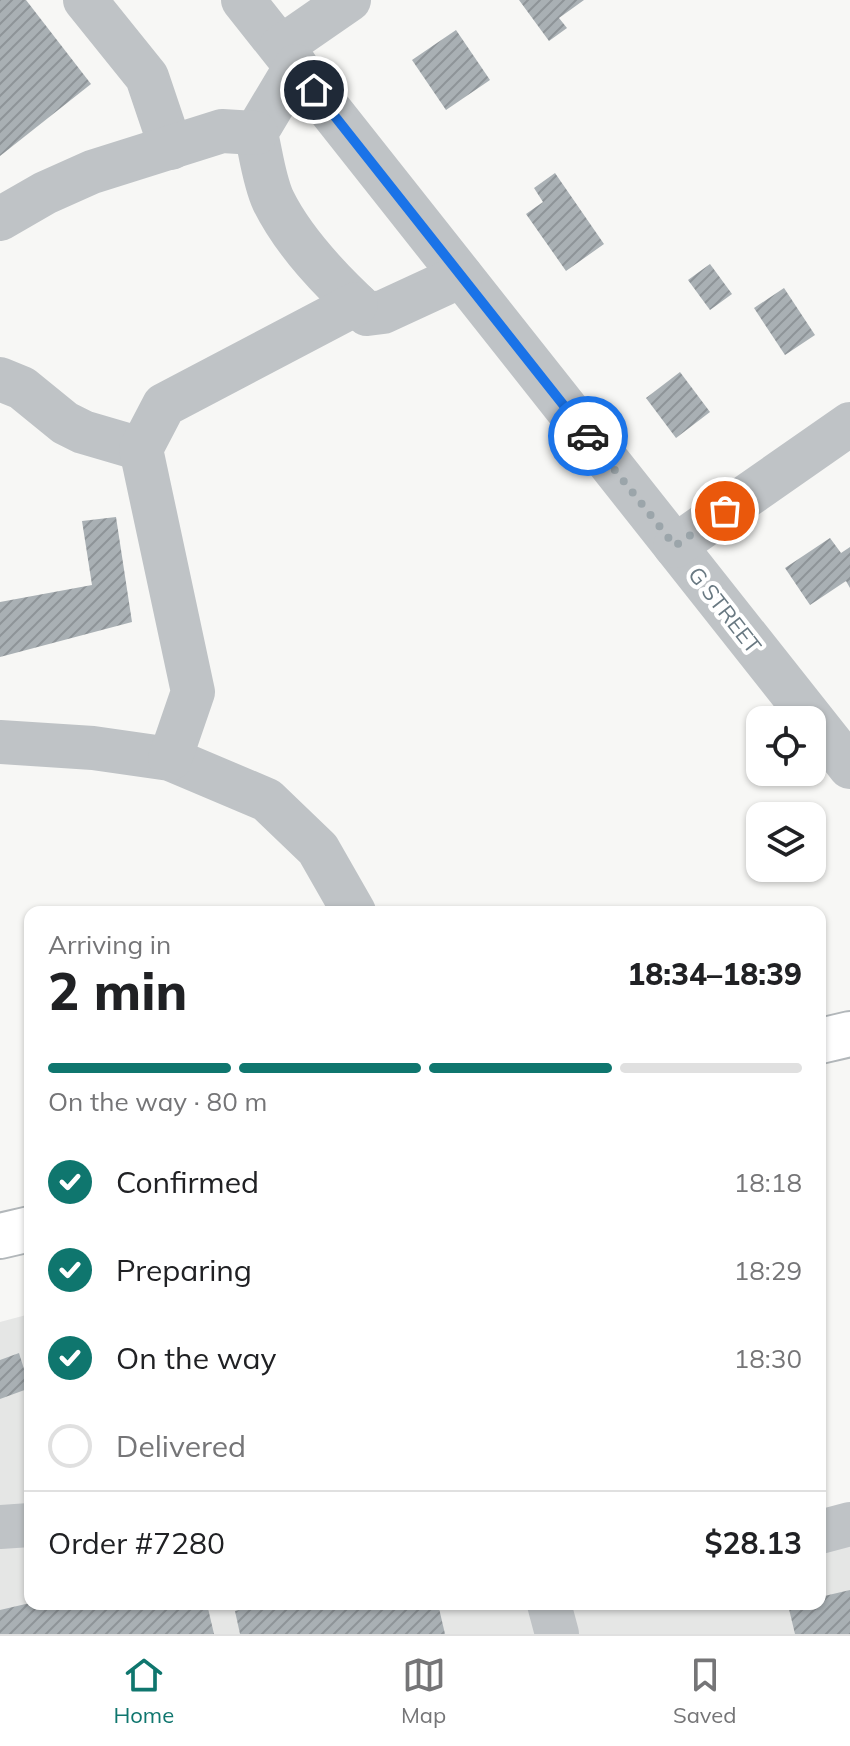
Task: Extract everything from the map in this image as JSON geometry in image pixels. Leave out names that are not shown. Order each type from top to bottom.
[{"type":"main road","points":[[826,1040],[850,1034]]},
{"type":"main road","points":[[0,1236],[24,1230]]},
{"type":"street","points":[[85,0],[147,77],[171,148]]},
{"type":"street","name":"G STREET","points":[[243,0],[850,767]]},
{"type":"street","points":[[349,0],[288,57],[256,133],[272,198],[302,245],[367,314],[383,312],[461,276]]},
{"type":"street","points":[[0,219],[45,193],[92,172],[222,131],[256,133]]},
{"type":"street","points":[[170,759],[193,692],[141,449],[164,405],[356,304]]},
{"type":"street","points":[[0,379],[22,388],[65,423],[83,432],[141,449]]},
{"type":"street","points":[[675,546],[850,424]]},
{"type":"street","points":[[0,742],[93,748],[170,759],[267,800],[318,849],[351,906]]},
{"type":"street","points":[[826,1530],[850,1524]]},
{"type":"street","points":[[0,1527],[24,1525]]},
{"type":"street","points":[[551,1610],[557,1634]]},
{"type":"shaded area","points":[[24,1316],[24,1610],[826,1610],[826,1509],[850,1511],[850,1634],[0,1634],[0,1322]]},
{"type":"building","points":[[0,0],[26,0],[91,84],[0,156]]},
{"type":"building","points":[[519,0],[584,0],[559,18],[567,28],[549,41]]},
{"type":"building","points":[[456,30],[490,80],[446,110],[412,60]]},
{"type":"building","points":[[555,173],[604,244],[566,271],[526,214],[543,202],[534,188]]},
{"type":"building","points":[[710,264],[732,294],[710,310],[688,280]]},
{"type":"building","points":[[784,288],[815,335],[785,355],[754,308]]},
{"type":"building","points":[[680,372],[710,412],[676,438],[646,398]]},
{"type":"building","points":[[116,517],[132,622],[0,657],[0,602],[92,585],[82,521]]},
{"type":"building","points":[[830,538],[841,553],[850,547],[850,588],[846,581],[810,605],[785,568]]},
{"type":"building","points":[[19,1353],[24,1369],[24,1390],[0,1399],[0,1360]]},
{"type":"building","points":[[850,1590],[850,1634],[795,1634],[789,1610],[826,1610],[826,1596]]},
{"type":"building","points":[[24,1604],[24,1610],[208,1610],[214,1634],[0,1634],[0,1610]]},
{"type":"building","points":[[439,1610],[445,1634],[240,1634],[235,1611]]},
{"type":"way so far","points":[[588,436],[675,546],[725,511]]},
{"type":"route","points":[[314,90],[588,436]]}]
